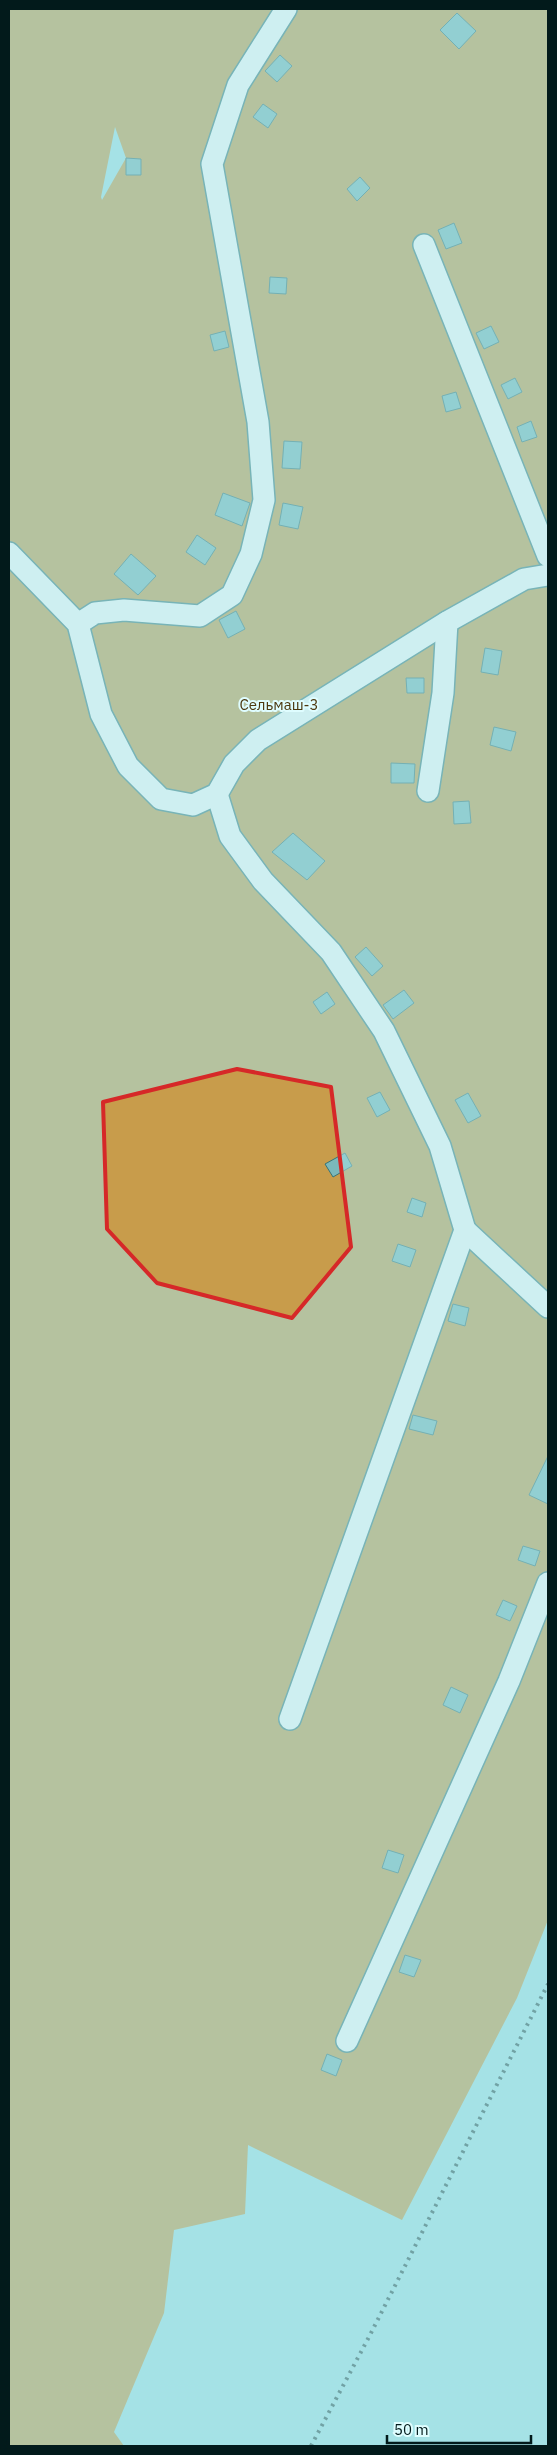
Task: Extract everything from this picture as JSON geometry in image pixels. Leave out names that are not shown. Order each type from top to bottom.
[{"type":"lane","points":[[78,624],[95,613],[124,610],[200,616],[232,595],[251,554],[264,500],[258,422],[212,164],[238,85],[286,9]]},
{"type":"lane","points":[[424,245],[548,556]]},
{"type":"lane","points":[[9,553],[78,624],[101,714],[128,766],[160,798],[193,805],[217,794],[234,764],[258,740],[447,622],[524,578],[548,575]]},
{"type":"lane","points":[[428,791],[443,694],[447,622]]},
{"type":"lane","points":[[217,794],[230,836],[263,881],[331,952],[384,1031],[440,1146],[465,1230],[548,1307]]},
{"type":"lane","points":[[290,1719],[465,1230]]},
{"type":"lane","points":[[347,2041],[509,1681],[548,1583]]},
{"type":"highlighted area","points":[[237,1069],[331,1087],[351,1247],[292,1318],[157,1283],[107,1229],[103,1102]]},
{"type":"green space","name":"Сельмаш-3","points":[[9,9],[548,9],[548,1920],[517,1998],[402,2220],[248,2145],[245,2214],[174,2230],[164,2313],[114,2432],[124,2446],[9,2446]],"holes":[[[115,127],[126,158],[102,200],[101,197]]]},
{"type":"building","points":[[457,13],[476,31],[459,49],[440,30]]},
{"type":"building","points":[[280,55],[292,66],[277,82],[265,71]]},
{"type":"building","points":[[263,104],[277,114],[268,128],[253,117]]},
{"type":"building","points":[[126,158],[141,159],[141,175],[126,175]]},
{"type":"building","points":[[360,177],[370,188],[357,201],[347,189]]},
{"type":"building","points":[[454,223],[462,243],[446,249],[438,230]]},
{"type":"building","points":[[270,277],[287,278],[286,294],[269,293]]},
{"type":"building","points":[[491,326],[499,342],[484,349],[476,333]]},
{"type":"building","points":[[225,331],[229,347],[214,351],[210,335]]},
{"type":"building","points":[[515,378],[522,392],[508,399],[501,385]]},
{"type":"building","points":[[456,392],[461,408],[446,412],[442,396]]},
{"type":"building","points":[[531,421],[537,437],[522,442],[517,427]]},
{"type":"building","points":[[284,441],[302,442],[300,469],[282,468]]},
{"type":"building","points":[[223,493],[250,503],[242,526],[215,515]]},
{"type":"building","points":[[283,503],[303,507],[298,529],[279,525]]},
{"type":"building","points":[[197,535],[216,548],[205,565],[186,552]]},
{"type":"building","points":[[131,554],[156,576],[138,595],[114,574]]},
{"type":"building","points":[[236,611],[245,629],[228,638],[219,620]]},
{"type":"building","points":[[485,648],[502,651],[498,675],[481,672]]},
{"type":"building","points":[[406,678],[424,678],[424,693],[407,693]]},
{"type":"building","points":[[494,727],[516,732],[511,751],[490,745]]},
{"type":"building","points":[[391,763],[415,764],[414,783],[391,783]]},
{"type":"building","points":[[469,801],[471,823],[454,824],[453,802]]},
{"type":"building","points":[[293,833],[325,861],[307,880],[272,852]]},
{"type":"building","points":[[366,947],[383,966],[372,976],[355,957]]},
{"type":"building","points":[[404,990],[414,1003],[393,1019],[383,1005]]},
{"type":"building","points":[[327,992],[335,1004],[321,1014],[313,1002]]},
{"type":"building","points":[[380,1092],[390,1110],[377,1117],[367,1098]]},
{"type":"building","points":[[468,1093],[481,1116],[468,1123],[455,1100]]},
{"type":"building","points":[[345,1153],[352,1166],[333,1177],[325,1164]]},
{"type":"building","points":[[412,1198],[426,1203],[422,1217],[407,1212]]},
{"type":"building","points":[[398,1244],[416,1250],[410,1267],[392,1261]]},
{"type":"building","points":[[453,1304],[469,1308],[465,1326],[448,1321]]},
{"type":"building","points":[[413,1415],[437,1421],[433,1435],[409,1429]]},
{"type":"building","points":[[548,1456],[548,1504],[529,1495]]},
{"type":"building","points":[[523,1546],[540,1551],[535,1566],[518,1560]]},
{"type":"building","points":[[503,1600],[517,1606],[510,1621],[496,1615]]},
{"type":"building","points":[[451,1687],[468,1695],[460,1713],[443,1705]]},
{"type":"building","points":[[388,1850],[404,1855],[398,1873],[382,1868]]},
{"type":"building","points":[[405,1955],[421,1960],[414,1977],[399,1972]]},
{"type":"building","points":[[327,2054],[342,2060],[336,2076],[321,2070]]},
{"type":"railway","points":[[311,2446],[370,2335],[548,1984]]}]
